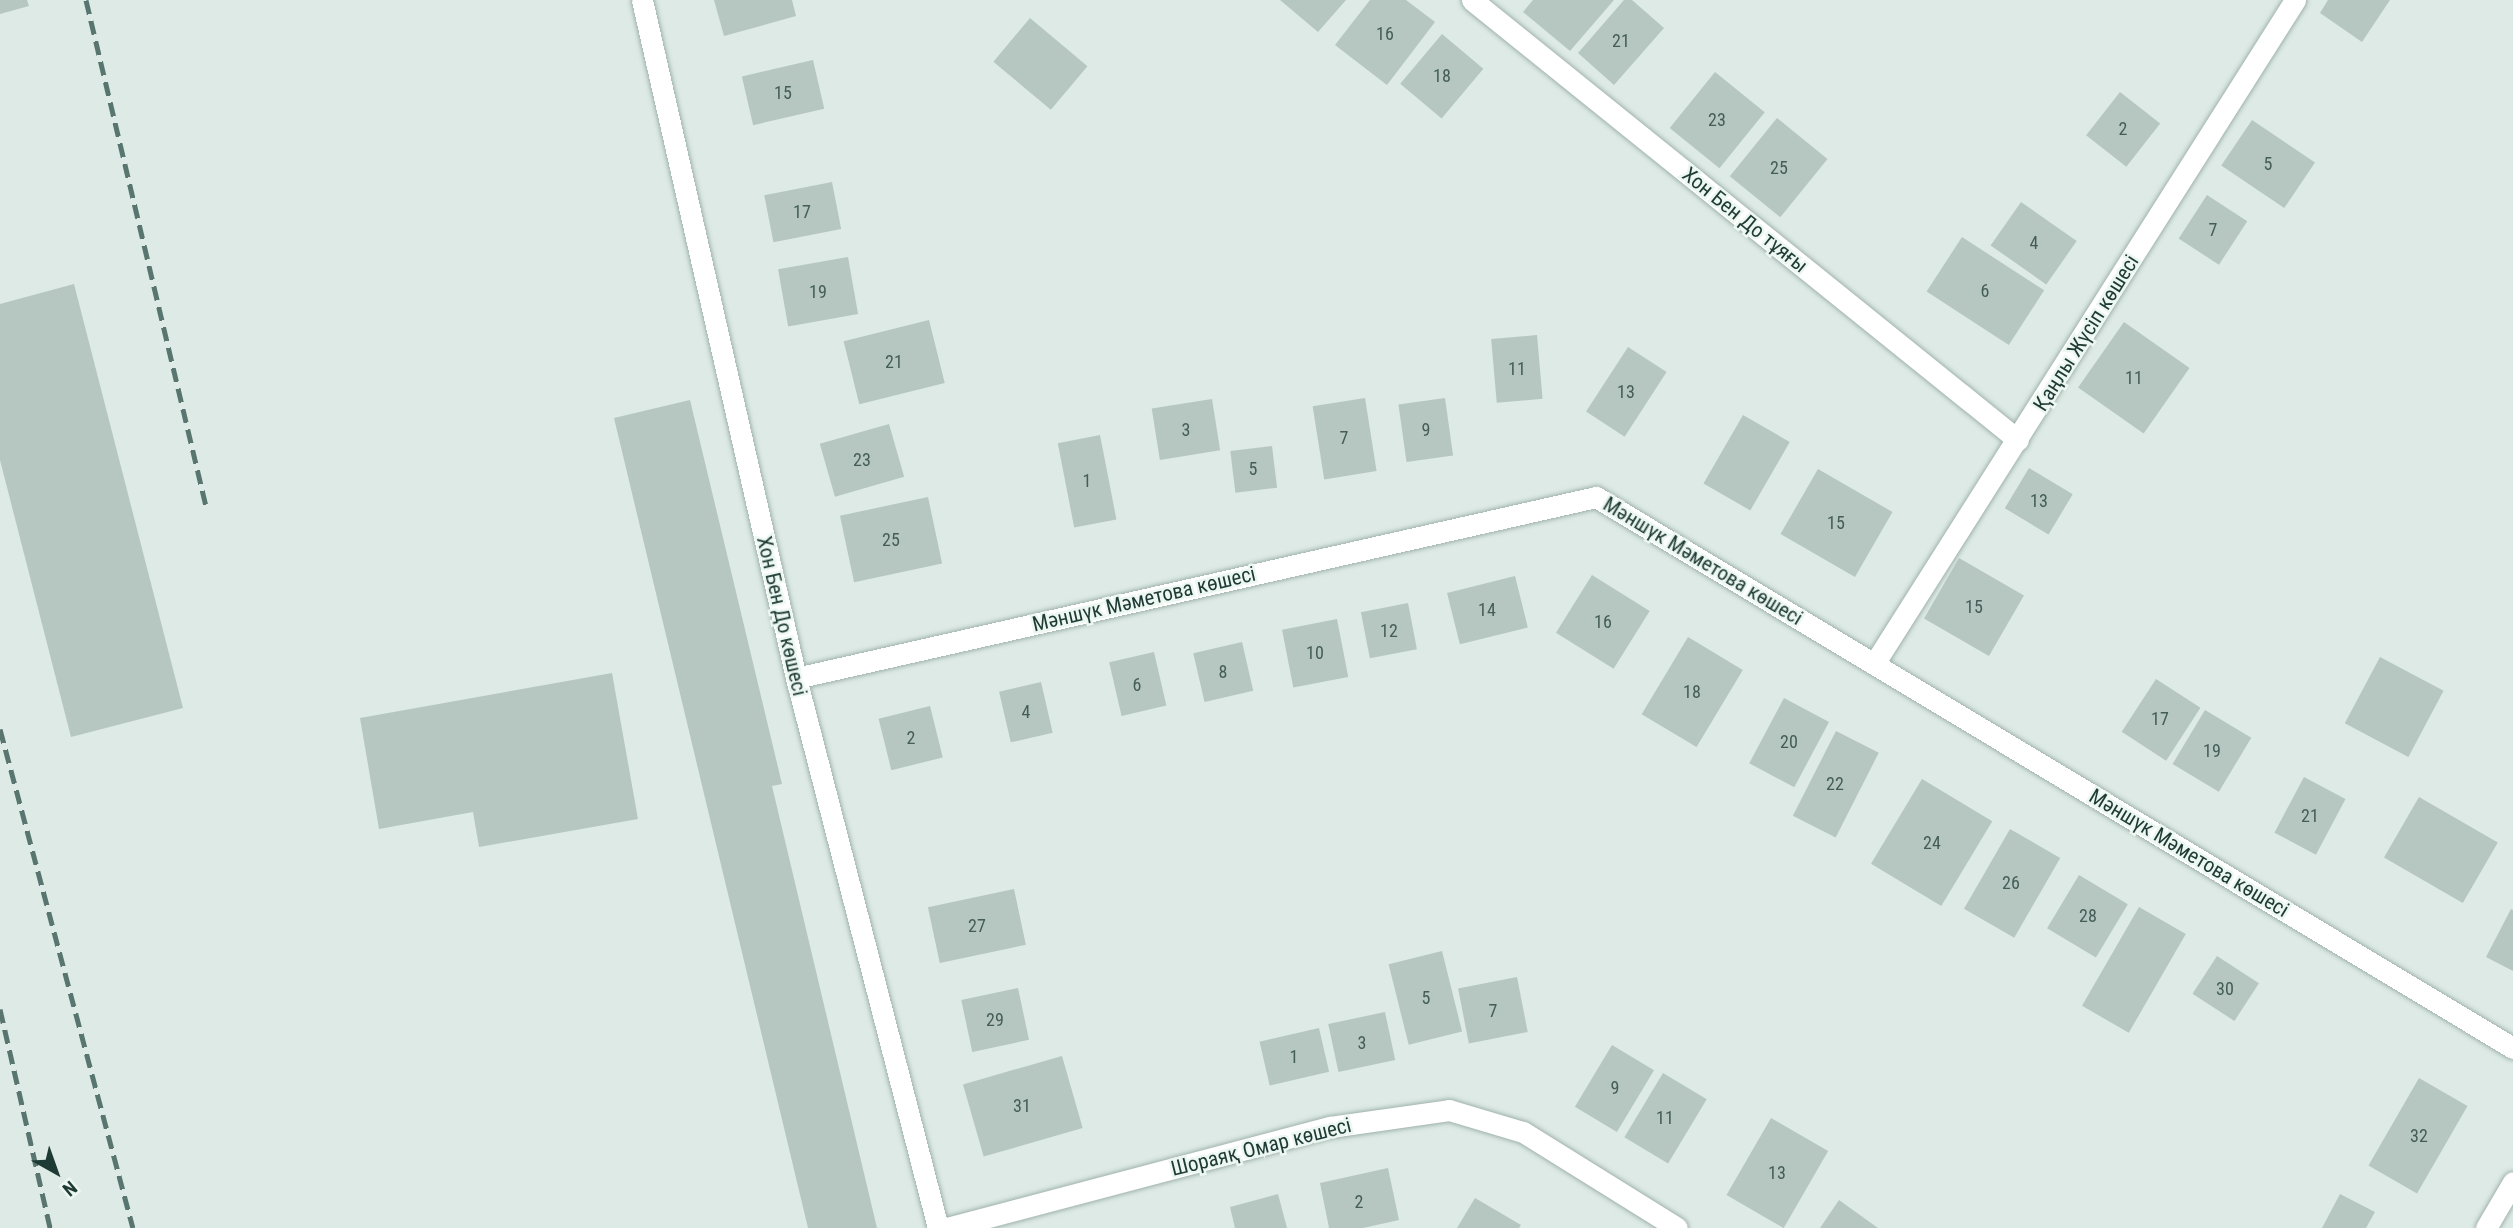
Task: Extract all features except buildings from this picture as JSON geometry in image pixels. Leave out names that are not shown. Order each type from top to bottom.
[{"type":"street","name":"Хон Бен До көшесі","points":[[642,0],[796,678],[938,1228]]},
{"type":"street","name":"Хон Бен До тұяғы","points":[[1472,0],[2018,440]]},
{"type":"street","name":"Қаңлы Жүсіп көшесі","points":[[1874,664],[2295,0]]},
{"type":"street","name":"Мәншүк Мәметова көшесі","points":[[796,678],[1597,497],[2513,1048]]},
{"type":"street","name":"Шораяқ Омар көшесі","points":[[947,1228],[1330,1126],[1449,1110],[1523,1132],[1677,1228]]},
{"type":"street","points":[[2486,1228],[2513,1182]]},
{"type":"railway","points":[[86,0],[206,506]]},
{"type":"railway","points":[[0,729],[133,1228]]},
{"type":"railway","points":[[0,1009],[50,1228]]}]
